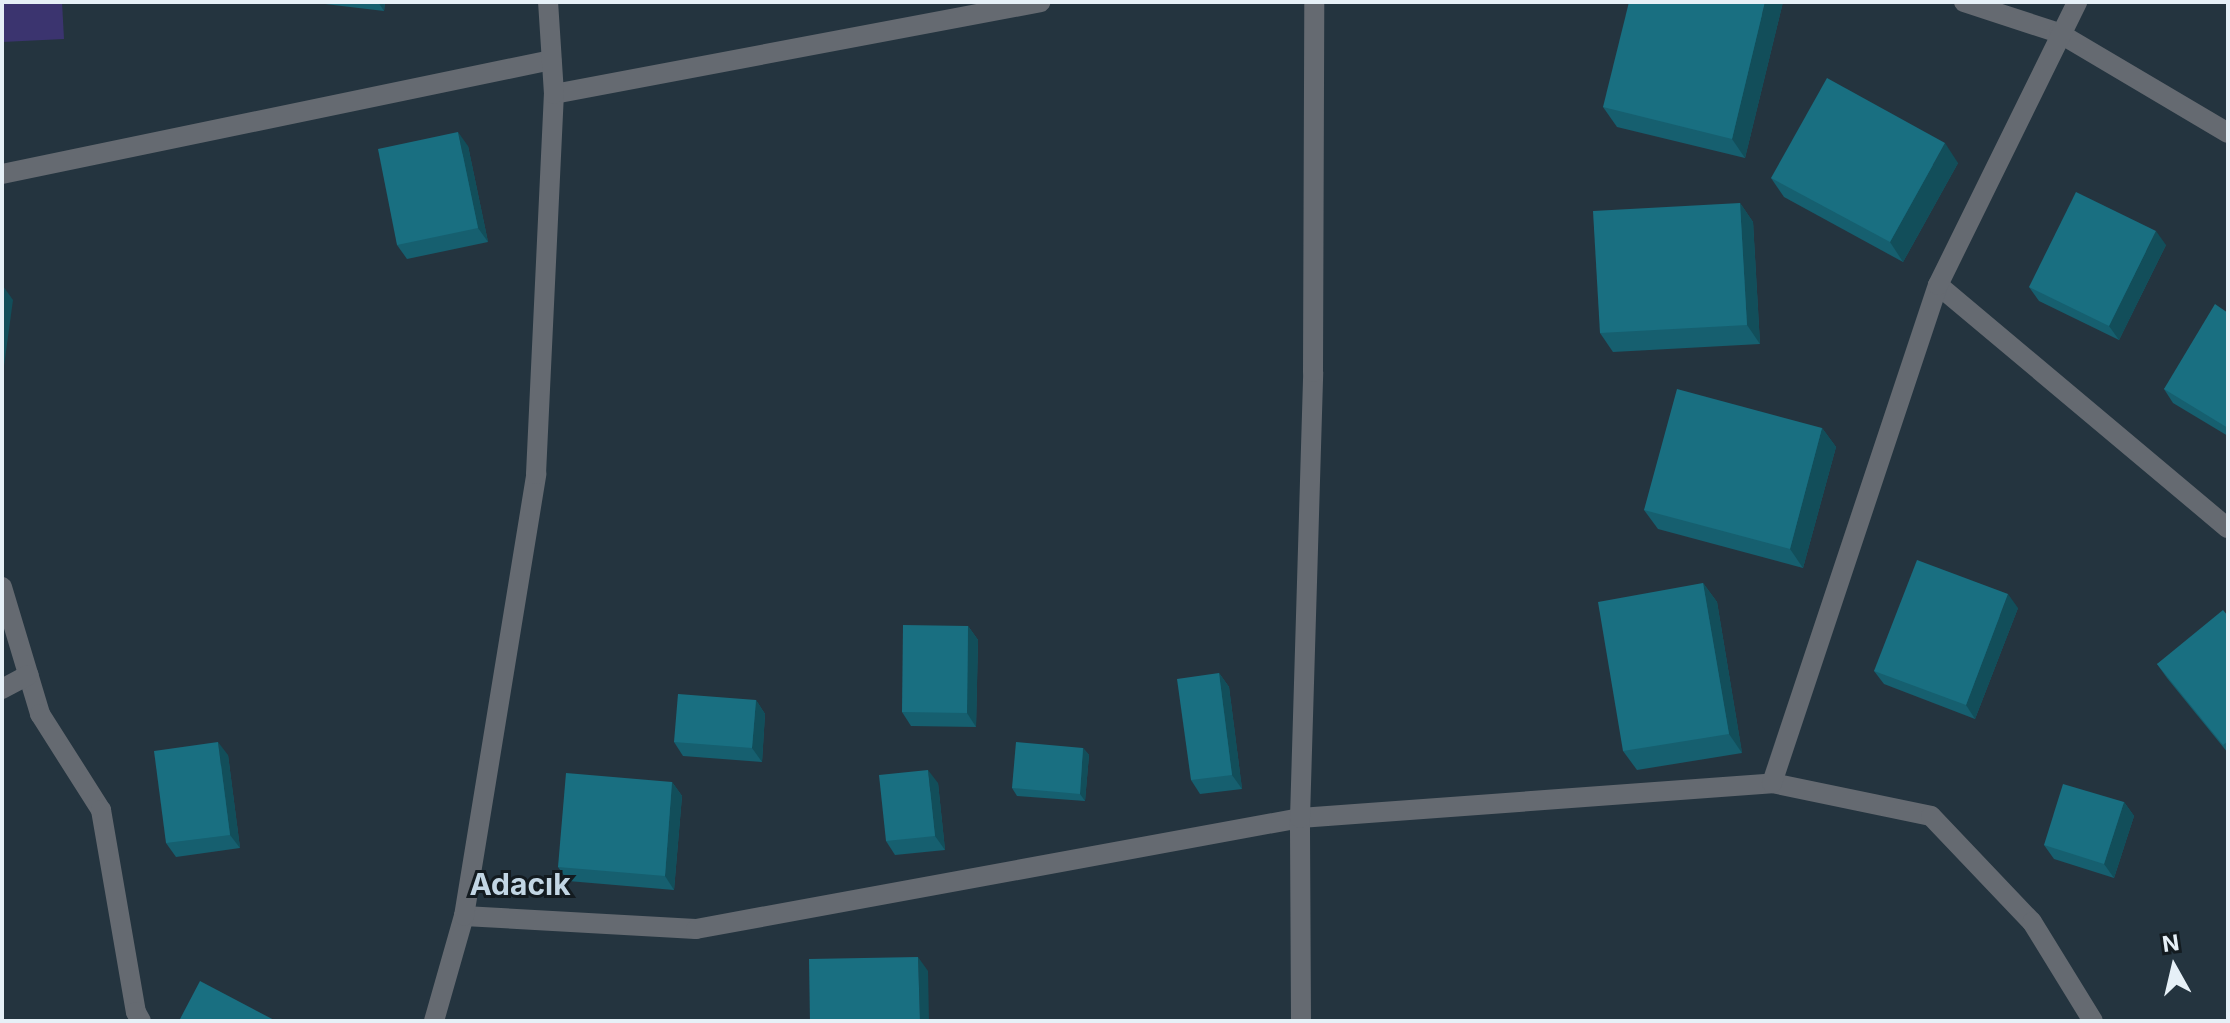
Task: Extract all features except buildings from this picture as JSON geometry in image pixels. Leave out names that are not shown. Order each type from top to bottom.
[{"type":"street","points":[[434,1021],[464,916],[536,474],[554,94],[548,2]]},
{"type":"street","points":[[554,94],[1040,2]]},
{"type":"street","points":[[1301,1021],[1300,818],[1313,372],[1314,2]]},
{"type":"street","points":[[1964,2],[2059,33],[2228,133]]},
{"type":"street","points":[[1772,783],[1938,285],[2059,33],[2077,2]]},
{"type":"street","points":[[2,174],[551,60]]},
{"type":"street","points":[[1938,285],[2228,528]]},
{"type":"street","points":[[2,587],[40,714],[101,810],[136,1012],[141,1021]]},
{"type":"street","points":[[2,689],[28,675]]},
{"type":"street","points":[[464,916],[696,929],[1300,818],[1772,783],[1931,816],[2032,922],[2093,1021]]},
{"type":"shaded area","points":[[2,2],[62,2],[64,39],[2,42]]},
{"type":"district","name":"Adacık","points":[[520,884]]}]
